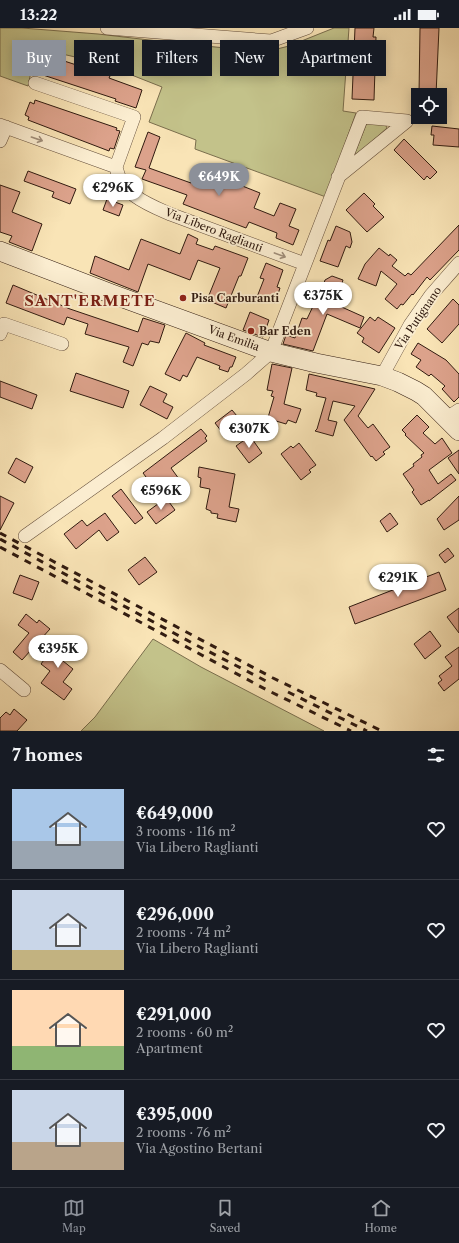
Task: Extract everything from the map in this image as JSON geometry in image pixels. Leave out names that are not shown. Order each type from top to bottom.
[{"type":"main road","name":"Via Emilia","points":[[0,251],[271,352],[316,363],[382,376],[416,391],[455,420]]},
{"type":"street","points":[[107,28],[271,41],[307,28]]},
{"type":"street","points":[[0,141],[3,126],[116,167],[134,117],[35,83]]},
{"type":"street","points":[[25,536],[163,438],[246,374],[271,352],[338,177],[362,117],[407,121],[338,177]]},
{"type":"street","name":"Via Libero Raglianti","points":[[116,167],[117,175],[124,186],[148,204],[170,214],[305,264]]},
{"type":"street","name":"Via Putignano","points":[[382,376],[410,325],[436,290],[459,263]]},
{"type":"street","points":[[0,334],[4,324],[62,344]]},
{"type":"street","points":[[0,670],[24,690]]},
{"type":"shaded area","points":[[0,28],[22,28],[98,34],[149,40],[142,40],[142,76],[212,76],[212,47],[220,47],[220,76],[279,76],[279,48],[287,46],[287,76],[346,76],[343,111],[356,113],[326,197],[195,149],[196,140],[149,122],[162,87],[134,76],[134,40],[74,40],[74,57],[66,55],[66,40],[12,40],[12,76],[30,76],[28,86],[0,76]]},
{"type":"shaded area","points":[[334,28],[349,28],[348,40],[304,40]]},
{"type":"shaded area","points":[[368,123],[385,124],[387,128],[358,154],[355,153],[366,125]]},
{"type":"shaded area","points":[[153,639],[201,667],[324,731],[81,731],[95,717]]},
{"type":"building","points":[[355,28],[374,28],[373,37],[376,37],[376,40],[354,40]]},
{"type":"building","points":[[420,28],[439,28],[436,88],[419,88]]},
{"type":"building","points":[[66,62],[74,64],[74,76],[110,76],[109,78],[142,90],[136,108],[115,101],[116,99],[46,76],[66,76]]},
{"type":"building","points":[[353,76],[375,76],[374,100],[352,99]]},
{"type":"building","points":[[35,100],[117,128],[116,130],[120,131],[114,149],[110,148],[109,151],[28,120],[29,117],[25,115],[30,102],[34,104]]},
{"type":"building","points":[[432,126],[459,129],[459,147],[433,145],[434,135],[431,135]]},
{"type":"building","points":[[148,132],[160,137],[149,168],[191,183],[197,168],[260,193],[254,208],[274,216],[280,203],[296,209],[289,226],[299,230],[293,245],[276,238],[277,233],[249,222],[246,228],[183,204],[187,195],[142,179],[146,170],[135,167]]},
{"type":"building","points":[[404,139],[437,172],[430,179],[427,176],[424,180],[394,150]]},
{"type":"building","points":[[28,171],[76,189],[70,204],[52,197],[54,192],[24,181]]},
{"type":"building","points":[[0,185],[20,192],[12,212],[42,224],[32,251],[9,242],[12,236],[0,232]]},
{"type":"building","points":[[364,193],[375,204],[373,206],[384,217],[367,232],[346,210]]},
{"type":"building","points":[[107,199],[123,205],[119,216],[103,210]]},
{"type":"building","points":[[459,225],[459,250],[430,280],[427,277],[413,295],[412,294],[403,305],[401,304],[397,309],[385,299],[397,284],[381,271],[376,286],[358,279],[365,264],[379,248],[397,260],[392,266],[405,276],[408,273],[411,275]]},
{"type":"building","points":[[336,226],[350,232],[352,242],[350,248],[346,246],[338,267],[320,261],[328,240],[330,241]]},
{"type":"building","points":[[188,234],[198,239],[196,244],[213,250],[215,246],[248,258],[226,308],[207,300],[220,268],[198,260],[190,280],[148,264],[138,292],[90,273],[95,256],[129,270],[141,239],[180,254]]},
{"type":"building","points":[[266,263],[283,270],[277,287],[280,288],[275,303],[257,297],[264,279],[260,278]]},
{"type":"building","points":[[332,276],[343,280],[335,304],[364,317],[360,328],[327,314],[313,351],[283,344],[286,335],[295,338],[302,318],[307,319],[315,302],[317,303],[325,280]]},
{"type":"building","points":[[13,285],[70,309],[138,332],[143,318],[165,325],[159,343],[150,341],[148,345],[142,343],[133,366],[123,362],[129,347],[85,334],[88,324],[67,317],[64,325],[6,303]]},
{"type":"building","points":[[453,299],[459,305],[459,324],[442,343],[427,329]]},
{"type":"building","points":[[250,312],[269,320],[263,337],[243,330]]},
{"type":"building","points":[[370,317],[375,321],[378,317],[395,328],[379,353],[362,342],[364,338],[357,333]]},
{"type":"building","points":[[186,333],[205,343],[204,345],[236,357],[228,372],[219,369],[220,366],[197,357],[187,377],[183,375],[180,381],[165,374]]},
{"type":"building","points":[[418,343],[446,360],[459,374],[459,397],[454,402],[442,389],[445,386],[431,374],[429,376],[416,367],[421,360],[411,354]]},
{"type":"building","points":[[272,364],[292,368],[284,404],[301,409],[296,423],[288,420],[286,424],[276,421],[276,424],[267,421],[274,397],[271,396],[273,391],[267,390]]},
{"type":"building","points":[[76,373],[129,391],[123,408],[70,391]]},
{"type":"building","points":[[309,374],[375,389],[358,416],[368,428],[373,424],[390,447],[383,452],[385,454],[376,461],[372,456],[371,457],[344,420],[355,406],[333,401],[328,420],[337,422],[333,436],[315,431],[317,429],[326,398],[316,396],[317,393],[306,390]]},
{"type":"building","points":[[0,381],[37,395],[32,409],[0,397]]},
{"type":"building","points":[[150,386],[167,394],[163,402],[173,407],[167,419],[140,405]]},
{"type":"building","points":[[232,410],[242,422],[225,436],[215,423]]},
{"type":"building","points":[[417,415],[429,427],[423,433],[435,444],[442,438],[452,453],[429,470],[438,484],[451,474],[456,480],[429,501],[421,505],[412,492],[414,490],[403,474],[414,466],[413,464],[422,457],[421,455],[424,453],[405,435],[406,434],[402,430]]},
{"type":"building","points":[[201,429],[207,436],[205,438],[207,441],[171,468],[179,479],[163,492],[155,482],[152,485],[143,473]]},
{"type":"building","points":[[250,436],[262,453],[249,463],[236,446]]},
{"type":"building","points":[[299,443],[316,465],[309,470],[311,472],[301,480],[281,454],[291,446],[293,448]]},
{"type":"building","points":[[459,450],[459,474],[448,458]]},
{"type":"building","points":[[16,458],[33,467],[25,483],[8,473]]},
{"type":"building","points":[[199,467],[235,474],[229,507],[239,509],[236,522],[217,518],[218,514],[211,513],[211,511],[206,509],[210,489],[200,487],[201,478],[198,477]]},
{"type":"building","points":[[121,489],[143,518],[135,524],[112,496]]},
{"type":"building","points":[[0,496],[14,503],[0,530]]},
{"type":"building","points":[[459,496],[459,520],[444,530],[437,519]]},
{"type":"building","points":[[166,498],[175,510],[156,524],[147,512]]},
{"type":"building","points":[[105,513],[119,532],[107,541],[99,530],[76,549],[64,534],[82,520],[87,526]]},
{"type":"building","points":[[390,513],[398,524],[387,532],[380,521]]},
{"type":"building","points":[[448,548],[454,556],[445,563],[439,555]]},
{"type":"building","points":[[145,557],[157,572],[139,585],[128,570]]},
{"type":"building","points":[[439,572],[446,590],[355,624],[349,607]]},
{"type":"building","points":[[20,575],[39,582],[32,600],[13,593]]},
{"type":"building","points":[[459,608],[459,633],[447,617]]},
{"type":"building","points":[[26,614],[37,623],[39,620],[50,629],[22,660],[13,652],[29,633],[18,625]]},
{"type":"building","points":[[430,631],[441,646],[425,659],[414,644]]},
{"type":"building","points":[[60,638],[73,648],[63,661],[73,669],[63,682],[72,689],[64,700],[41,683],[50,671],[41,664]]},
{"type":"building","points":[[459,647],[459,679],[444,691],[438,683],[442,680],[439,676],[452,666],[445,657]]},
{"type":"building","points":[[14,709],[27,720],[17,731],[0,731],[0,718],[6,712],[10,715]]},
{"type":"railway","points":[[0,533],[273,678],[382,731]]},
{"type":"railway","points":[[0,539],[196,645],[270,683]]},
{"type":"railway","points":[[0,547],[267,690],[351,731]]},
{"type":"railway","points":[[288,692],[367,731]]},
{"type":"place","name":"Pisa Carburanti","points":[[183,298]]},
{"type":"place","name":"Bar Eden","points":[[251,331]]},
{"type":"district","name":"SANT'ERMETE","points":[[90,301]]}]
